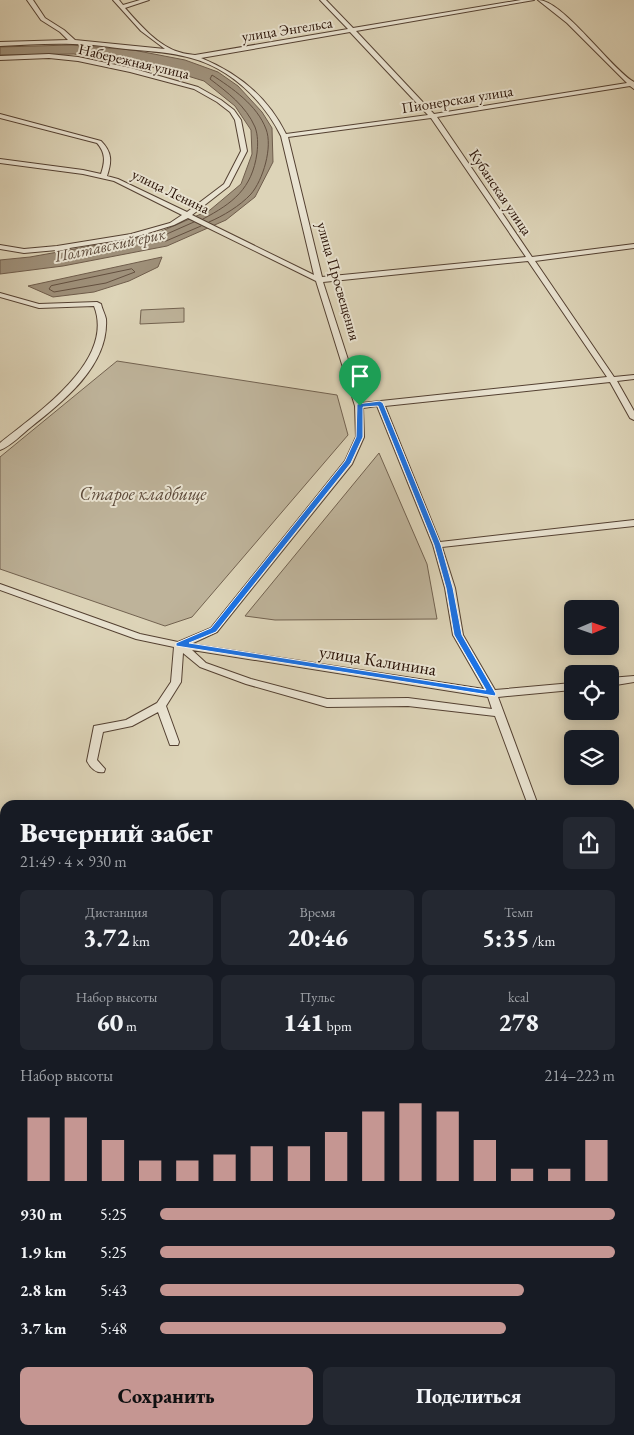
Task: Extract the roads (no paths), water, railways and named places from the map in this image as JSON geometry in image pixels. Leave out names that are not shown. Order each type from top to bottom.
[{"type":"street","points":[[30,0],[43,19],[62,31],[73,42]]},
{"type":"street","name":"улица Просвещения","points":[[116,0],[141,28],[175,52],[194,57],[235,77],[260,97],[276,117],[284,136],[320,280],[360,406],[360,437],[348,462],[214,630],[179,644]]},
{"type":"street","points":[[121,7],[146,0]]},
{"type":"street","name":"Кубанская улица","points":[[323,0],[433,116],[612,379],[634,418]]},
{"type":"street","name":"улица Энгельса","points":[[194,57],[531,0]]},
{"type":"street","points":[[542,0],[569,22],[633,85]]},
{"type":"street","name":"Набережная улица","points":[[0,44],[73,42],[175,52]]},
{"type":"street","name":"Набережная улица","points":[[0,58],[48,56],[78,59],[131,70],[196,88],[232,111],[238,120],[244,151],[227,185],[188,215],[172,224],[122,237],[32,250],[0,247]]},
{"type":"street","name":"Пионерская улица","points":[[284,136],[433,116],[633,85]]},
{"type":"street","points":[[0,116],[99,142],[107,150],[109,161],[104,176]]},
{"type":"street","name":"улица Ленина","points":[[0,161],[18,162],[104,176],[214,227],[320,280]]},
{"type":"street","points":[[320,280],[530,259],[634,246]]},
{"type":"street","points":[[0,295],[39,306],[97,304],[102,318],[98,351],[74,387],[0,447]]},
{"type":"street","points":[[360,406],[634,377]]},
{"type":"street","points":[[380,403],[437,545],[450,588],[458,635],[492,694],[531,800]]},
{"type":"street","points":[[437,545],[634,523]]},
{"type":"street","name":"улица Калинина","points":[[0,586],[139,637],[492,694],[564,687]]},
{"type":"street","points":[[100,769],[92,761],[98,729],[128,723],[161,706],[176,682],[179,644]]},
{"type":"street","points":[[179,644],[203,665],[250,682],[327,703],[408,702],[499,713]]},
{"type":"street","points":[[619,681],[634,680]]},
{"type":"street","points":[[161,706],[174,742]]},
{"type":"water","name":"Полтавский ерик","points":[[71,45],[133,50],[185,60],[218,72],[238,86],[262,112],[272,128],[273,162],[255,197],[226,220],[167,246],[63,266],[0,274],[0,260],[30,257],[153,235],[210,210],[241,184],[252,154],[251,130],[235,106],[204,81],[168,70],[74,54],[0,55],[0,47]]},
{"type":"water","points":[[162,257],[158,267],[129,281],[94,292],[53,297],[28,286]]},
{"type":"park label","name":"Старое кладбище","points":[[143,493]]}]
